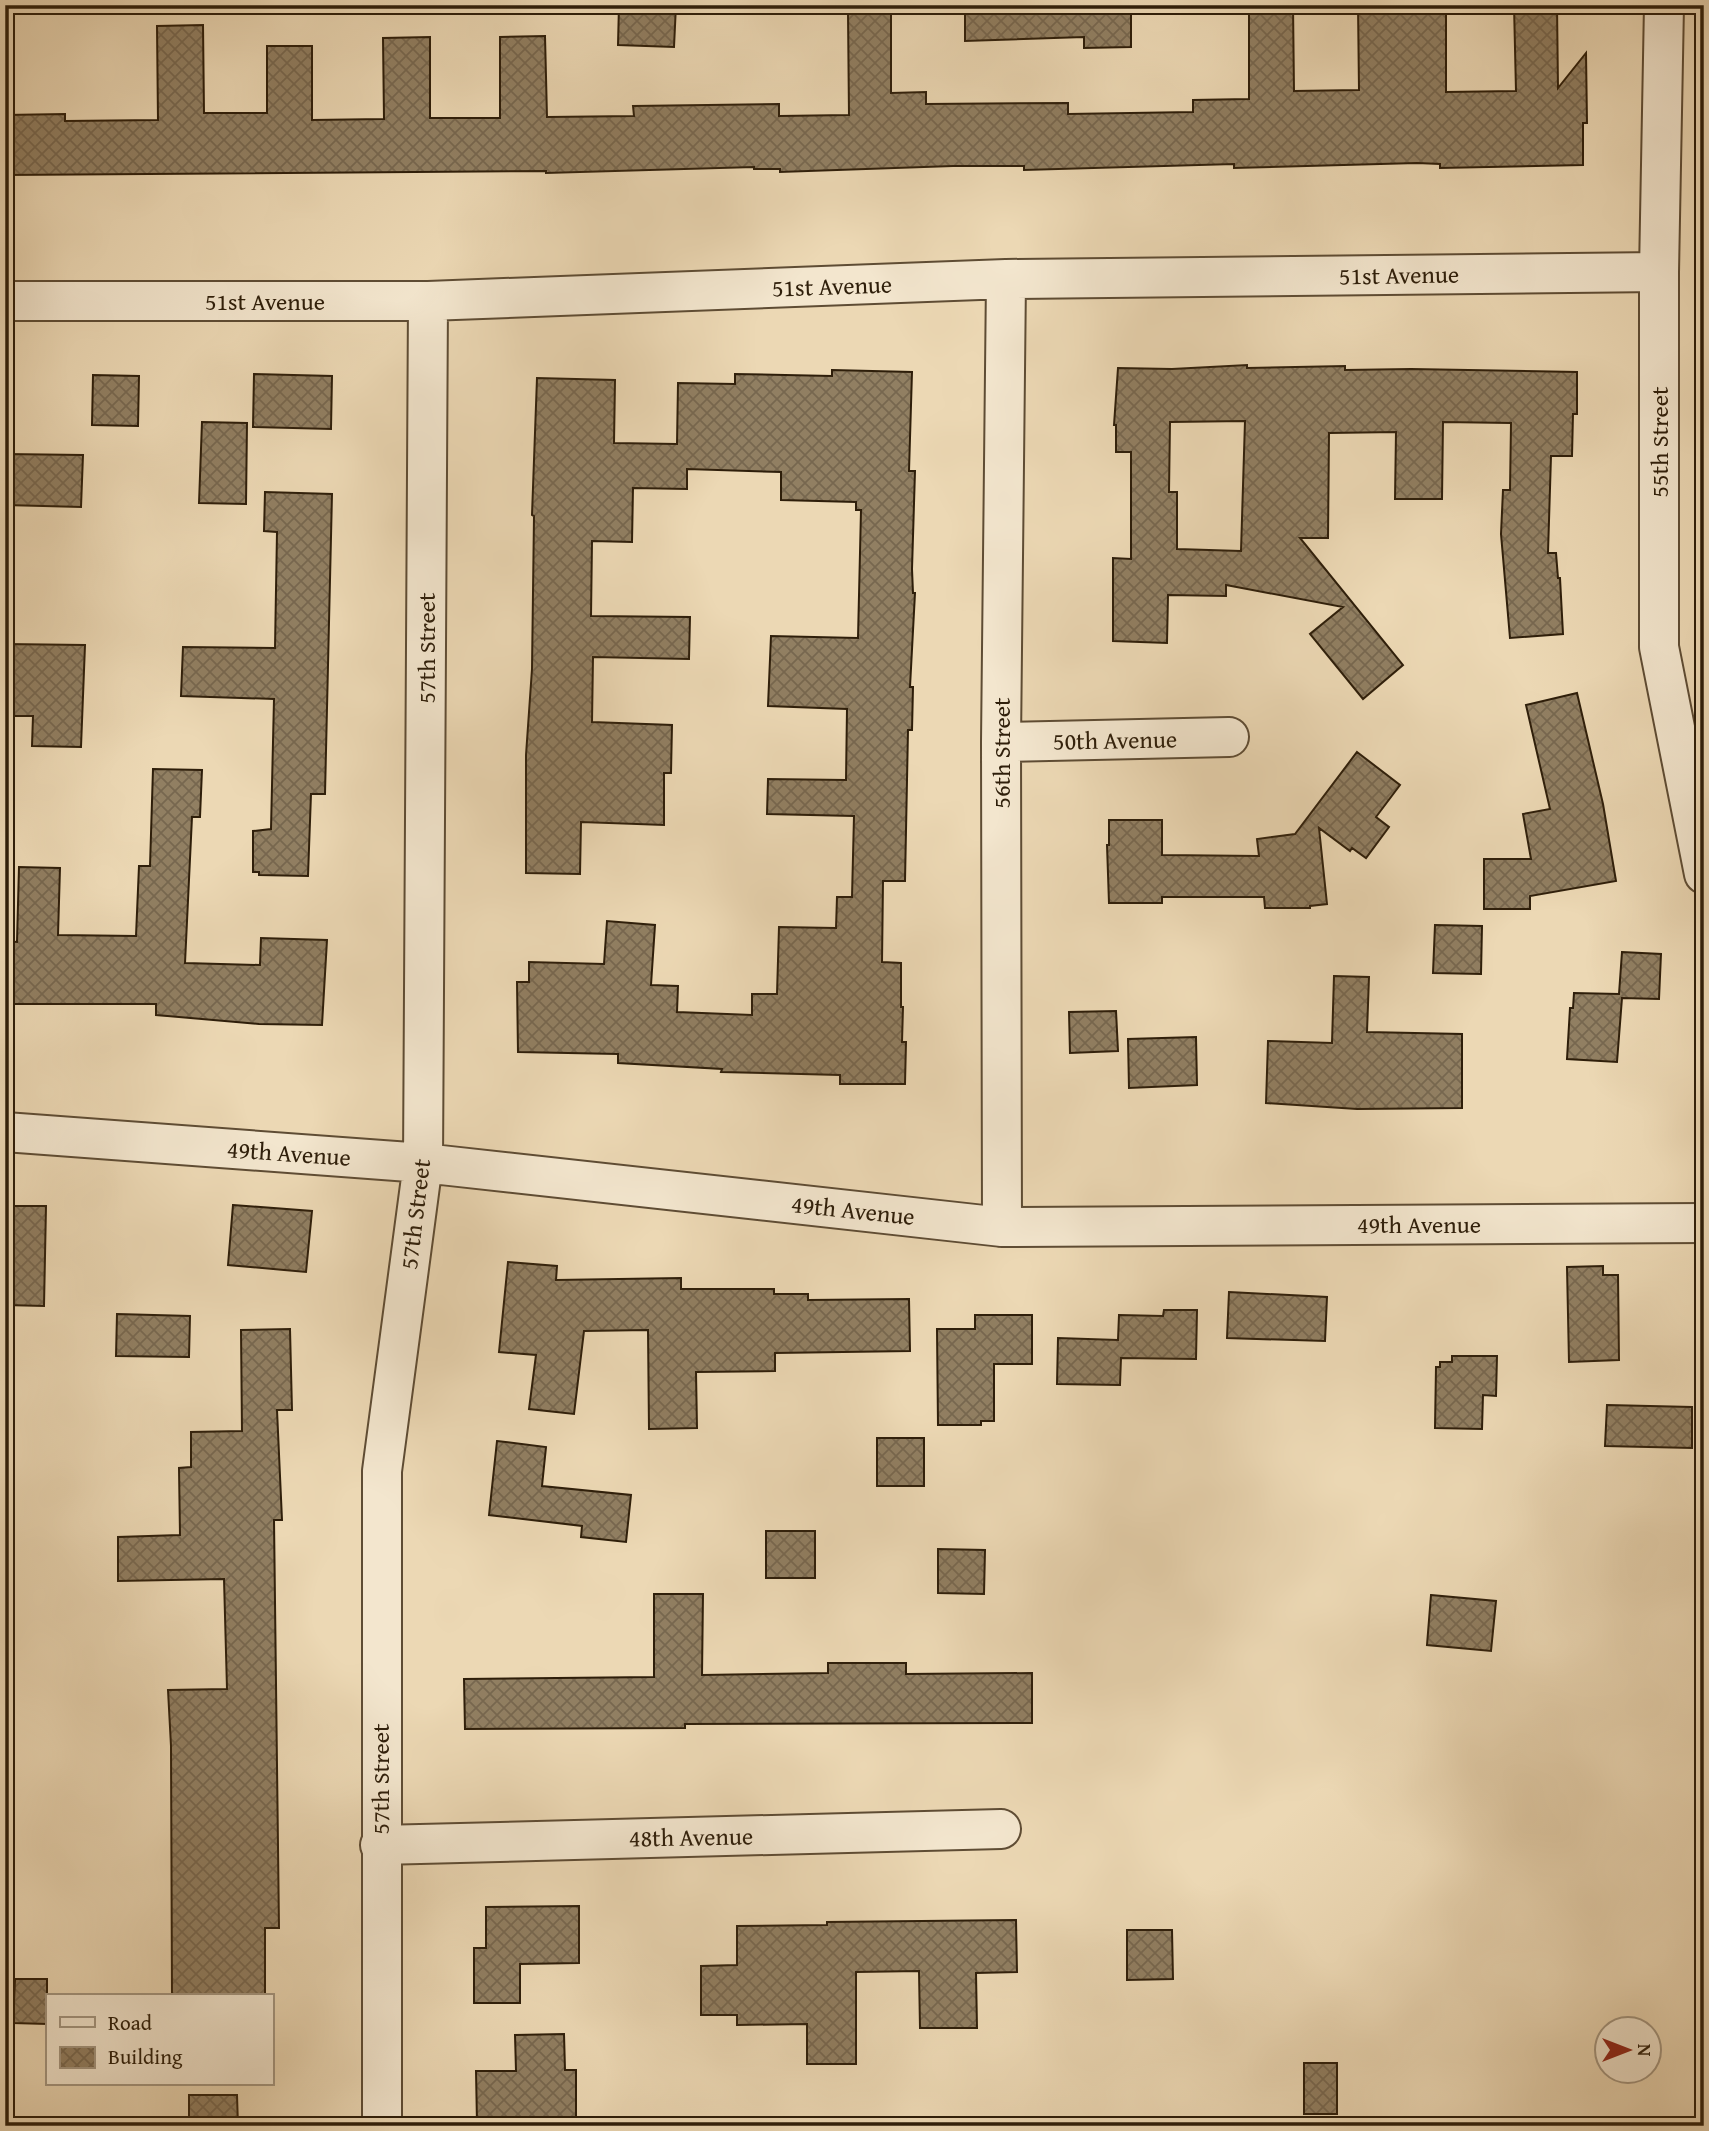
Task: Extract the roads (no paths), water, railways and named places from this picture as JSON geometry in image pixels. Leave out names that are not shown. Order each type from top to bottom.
[{"type":"street","name":"55th Street","points":[[1664,5],[1658,272],[1659,647],[1704,874]]},
{"type":"street","name":"51st Avenue","points":[[5,301],[428,301],[1006,279],[1658,272]]},
{"type":"street","name":"56th Street","points":[[1002,1227],[1001,742],[1006,279]]},
{"type":"street","name":"57th Street","points":[[382,2126],[382,1471],[423,1163],[428,301]]},
{"type":"street","name":"50th Avenue","points":[[1001,742],[1229,737]]},
{"type":"street","name":"49th Avenue","points":[[5,1132],[423,1163],[1002,1227],[1704,1223]]},
{"type":"street","name":"48th Avenue","points":[[380,1845],[1001,1829]]}]
